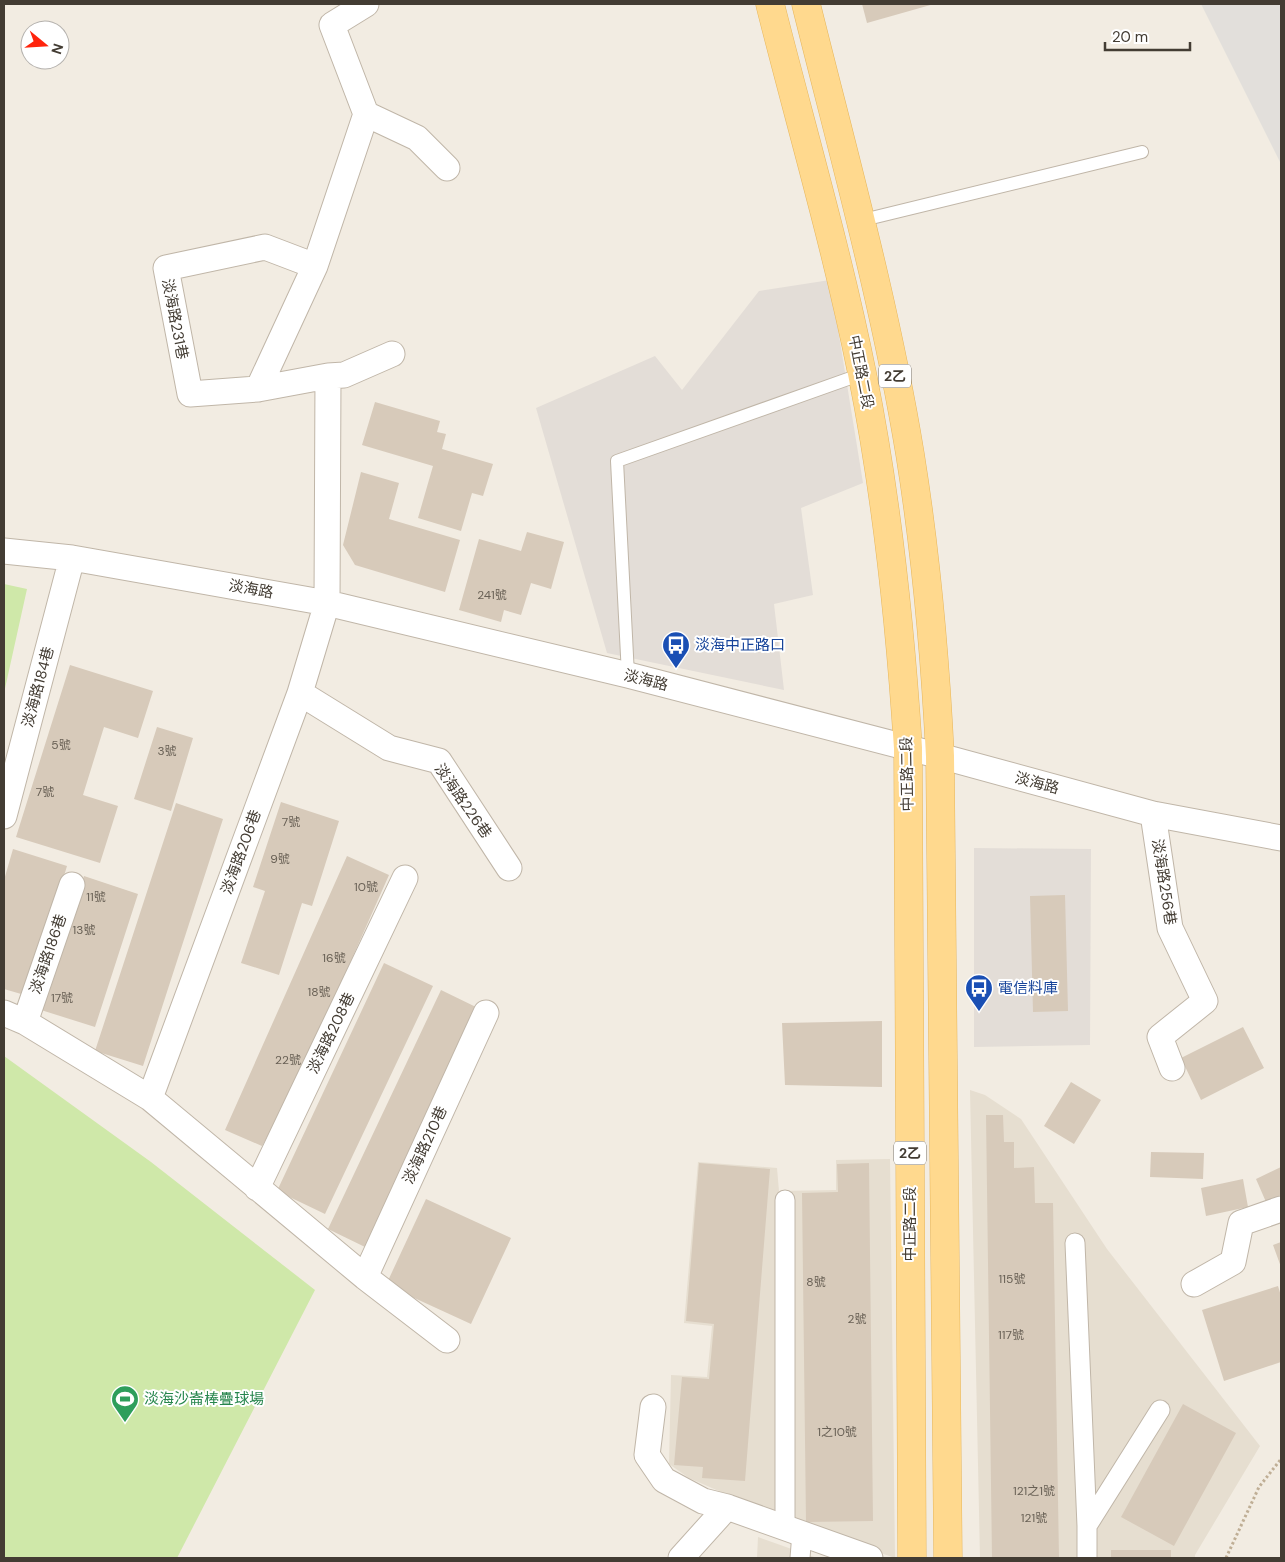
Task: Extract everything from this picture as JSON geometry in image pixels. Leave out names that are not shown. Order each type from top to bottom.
[{"type":"main road","name":"中正路二段","points":[[770,4],[846,301],[862,374],[890,541],[901,642],[908,748],[912,1558]]},
{"type":"main road","name":"2乙","points":[[806,4],[860,221],[910,453],[935,652],[940,756],[948,1558]]},
{"type":"street","points":[[258,389],[315,266],[366,114],[332,25],[366,4]]},
{"type":"street","points":[[366,114],[417,138],[447,168]]},
{"type":"street","name":"淡海路231巷","points":[[315,266],[265,247],[166,268],[190,394],[258,389],[328,376],[344,375],[392,354]]},
{"type":"street","points":[[327,603],[328,376]]},
{"type":"street","name":"淡海路","points":[[4,551],[72,558],[327,603],[628,675],[940,756],[1153,814],[1281,838]]},
{"type":"street","name":"淡海路184巷","points":[[4,816],[72,558]]},
{"type":"street","name":"淡海路206巷","points":[[150,1098],[300,693],[327,603]]},
{"type":"street","name":"淡海路226巷","points":[[300,693],[389,748],[439,761],[509,868]]},
{"type":"street","name":"淡海路256巷","points":[[1153,814],[1170,928],[1205,1001],[1160,1037],[1172,1068]]},
{"type":"street","name":"淡海路208巷","points":[[257,1188],[405,878]]},
{"type":"street","name":"淡海路186巷","points":[[14,1017],[72,885]]},
{"type":"street","name":"淡海路210巷","points":[[365,1277],[486,1013]]},
{"type":"street","points":[[14,1017],[150,1098],[365,1277],[447,1340]]},
{"type":"street","points":[[785,1200],[794,1530],[800,1558]]},
{"type":"street","points":[[1194,1284],[1233,1262],[1241,1223],[1281,1209]]},
{"type":"street","points":[[1075,1244],[1087,1558]]},
{"type":"street","points":[[653,1407],[647,1455],[664,1480],[703,1501],[728,1506],[870,1558]]},
{"type":"street","points":[[1087,1526],[1160,1410]]},
{"type":"street","points":[[681,1558],[728,1506]]},
{"type":"lane","points":[[860,221],[1142,152]]},
{"type":"lane","points":[[628,675],[617,460],[862,374]]},
{"type":"path","points":[[1226,1558],[1259,1487],[1281,1459]]},
{"type":"shaded area","points":[[1201,4],[1281,4],[1281,164]]},
{"type":"shaded area","points":[[830,280],[863,483],[801,508],[813,595],[774,604],[784,690],[607,653],[536,408],[655,356],[682,390],[759,291]]},
{"type":"shaded area","points":[[974,848],[1091,849],[1090,1045],[974,1047]]},
{"type":"shaded area","points":[[970,1090],[985,1095],[1021,1119],[1107,1249],[1260,1446],[1195,1555],[1195,1558],[980,1558]]},
{"type":"shaded area","points":[[890,1159],[895,1558],[774,1515],[689,1478],[669,1464],[671,1375],[707,1377],[712,1326],[684,1323],[698,1162],[777,1168],[779,1191],[836,1190],[836,1160]]},
{"type":"shaded area","points":[[758,1537],[817,1558],[757,1558]]},
{"type":"green space","points":[[4,584],[27,589],[4,693]]},
{"type":"green space","name":"淡海沙崙棒疊球場","points":[[4,1056],[151,1162],[315,1290],[177,1558],[4,1558]]},
{"type":"building","points":[[862,4],[934,4],[867,23]]},
{"type":"building","points":[[375,402],[440,421],[437,432],[446,434],[442,449],[493,464],[483,496],[472,493],[461,531],[418,518],[433,466],[362,445]]},
{"type":"building","points":[[361,472],[399,483],[389,519],[460,540],[445,592],[355,565],[343,545]]},
{"type":"building","points":[[527,532],[564,542],[551,589],[531,583],[521,615],[504,610],[501,622],[459,610],[479,539],[521,551]]},
{"type":"building","points":[[70,665],[153,691],[138,738],[104,727],[83,795],[118,806],[100,863],[16,837]]},
{"type":"building","points":[[157,727],[193,738],[171,811],[134,799]]},
{"type":"building","points":[[281,802],[339,821],[312,906],[302,903],[279,975],[241,963],[265,891],[253,887]]},
{"type":"building","points":[[176,803],[223,819],[143,1066],[95,1051]]},
{"type":"building","points":[[13,849],[67,866],[28,996],[4,989],[4,880]]},
{"type":"building","points":[[347,856],[389,875],[298,1080],[262,1146],[225,1130]]},
{"type":"building","points":[[84,876],[138,894],[95,1027],[41,1010]]},
{"type":"building","points":[[1065,895],[1068,1011],[1033,1012],[1030,896]]},
{"type":"building","points":[[384,963],[433,986],[325,1214],[277,1191]]},
{"type":"building","points":[[441,990],[478,1008],[365,1247],[328,1229]]},
{"type":"building","points":[[882,1021],[882,1087],[785,1085],[782,1023]]},
{"type":"building","points":[[1243,1027],[1264,1068],[1201,1100],[1181,1058]]},
{"type":"building","points":[[1071,1082],[1101,1100],[1074,1144],[1044,1126]]},
{"type":"building","points":[[986,1115],[1003,1115],[1004,1142],[1014,1142],[1014,1168],[1034,1167],[1035,1203],[1053,1203],[1059,1558],[992,1558]]},
{"type":"building","points":[[1151,1152],[1204,1153],[1203,1179],[1150,1177]]},
{"type":"building","points":[[699,1163],[770,1169],[745,1481],[702,1478],[703,1467],[674,1465],[682,1377],[709,1379],[714,1324],[686,1321]]},
{"type":"building","points":[[869,1163],[873,1521],[806,1522],[802,1193],[838,1192],[837,1164]]},
{"type":"building","points":[[1281,1167],[1281,1195],[1266,1202],[1256,1179]]},
{"type":"building","points":[[1243,1179],[1248,1207],[1206,1216],[1201,1188]]},
{"type":"building","points":[[426,1199],[511,1238],[471,1324],[386,1285]]},
{"type":"building","points":[[1281,1242],[1281,1267],[1273,1245]]},
{"type":"building","points":[[1278,1286],[1281,1296],[1281,1362],[1224,1381],[1202,1310]]},
{"type":"building","points":[[1183,1404],[1236,1433],[1174,1546],[1121,1517]]},
{"type":"building","points":[[1111,1550],[1171,1550],[1171,1558],[1111,1558]]},
{"type":"place","name":"淡海中正路口","points":[[676,669]]},
{"type":"place","name":"電信料庫","points":[[979,1012]]},
{"type":"place","name":"淡海沙崙棒疊球場","points":[[125,1423]]}]
